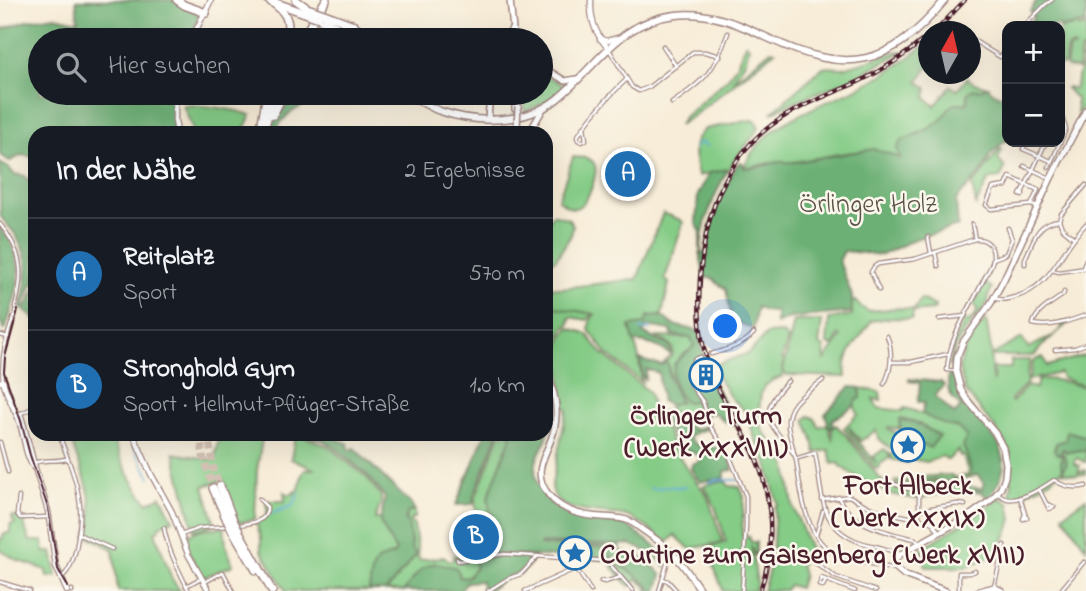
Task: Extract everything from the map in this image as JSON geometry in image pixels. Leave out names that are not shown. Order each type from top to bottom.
[{"type":"highway","points":[[268,0],[306,10]]},
{"type":"highway","points":[[268,0],[281,9],[289,28]]},
{"type":"highway","points":[[280,0],[306,10],[339,28]]},
{"type":"highway","points":[[296,0],[306,10]]},
{"type":"highway","points":[[308,28],[326,0]]},
{"type":"highway","points":[[179,1],[206,13]]},
{"type":"highway","points":[[307,28],[319,2]]},
{"type":"highway","points":[[324,19],[351,23],[358,28]]},
{"type":"highway","points":[[324,19],[332,28]]},
{"type":"highway","points":[[324,19],[350,28]]},
{"type":"highway","points":[[265,126],[266,105]]},
{"type":"highway","points":[[266,126],[272,105]]},
{"type":"highway","points":[[272,114],[274,105]]},
{"type":"highway","points":[[267,126],[277,105]]},
{"type":"highway","points":[[216,487],[230,520],[270,591]]},
{"type":"main road","points":[[512,0],[512,27]]},
{"type":"main road","points":[[512,0],[515,28]]},
{"type":"main road","points":[[553,99],[619,38],[657,19],[677,15],[722,18],[810,56],[854,60],[893,48],[910,37],[945,0]]},
{"type":"main road","points":[[553,77],[567,86]]},
{"type":"main road","points":[[553,77],[567,86]]},
{"type":"main road","points":[[425,105],[451,114],[500,119],[521,116],[545,107]]},
{"type":"main road","points":[[490,105],[491,117]]},
{"type":"main road","points":[[515,126],[516,105]]},
{"type":"main road","points":[[533,126],[545,107]]},
{"type":"main road","points":[[946,591],[898,570],[901,555],[984,506],[1003,483],[1006,467],[1003,448],[995,433],[964,395],[958,383],[957,357],[962,342],[994,298],[1034,206],[1085,114]]},
{"type":"main road","points":[[553,390],[556,412],[553,434]]},
{"type":"main road","points":[[550,441],[540,466],[540,477],[545,491],[557,503],[573,512],[629,521],[671,551],[701,591]]},
{"type":"main road","points":[[979,591],[994,587],[1002,591]]},
{"type":"street","points":[[198,28],[211,0]]},
{"type":"street","points":[[591,0],[592,23],[634,90],[642,91],[649,87],[693,52],[720,56]]},
{"type":"street","points":[[1029,21],[1052,0]]},
{"type":"street","points":[[672,103],[704,79],[720,56],[728,33]]},
{"type":"street","points":[[600,39],[607,41],[619,38]]},
{"type":"street","points":[[981,45],[1000,57],[1002,55]]},
{"type":"street","points":[[663,46],[676,66]]},
{"type":"street","points":[[597,59],[607,56],[615,58]]},
{"type":"street","points":[[584,127],[600,105],[627,79]]},
{"type":"street","points":[[175,105],[176,126]]},
{"type":"street","points":[[1049,167],[1065,126]]},
{"type":"street","points":[[1066,129],[1074,132]]},
{"type":"street","points":[[1024,147],[1023,149],[1051,162]]},
{"type":"street","points":[[1022,193],[1044,147]]},
{"type":"street","points":[[1024,166],[1051,178]]},
{"type":"street","points":[[1038,190],[1010,177],[1006,186],[993,188],[986,205],[991,209],[1034,206],[1041,185]]},
{"type":"street","points":[[1074,237],[1062,228],[1059,220],[1086,185]]},
{"type":"street","points":[[1025,264],[1041,226],[1059,220]]},
{"type":"street","points":[[0,224],[13,243],[20,263],[16,311],[1,359],[1,382],[17,413],[49,517],[55,559],[62,581],[71,591]]},
{"type":"street","points":[[972,224],[975,239]]},
{"type":"street","points":[[994,298],[1009,299],[1034,290],[1086,224]]},
{"type":"street","points":[[993,259],[1006,254],[1012,238],[1009,228]]},
{"type":"street","points":[[928,237],[938,266]]},
{"type":"street","points":[[879,290],[871,272],[880,263],[910,260],[975,239],[988,242],[993,259],[948,354],[947,370],[956,371]]},
{"type":"street","points":[[1052,270],[1060,272],[1085,268],[1086,259]]},
{"type":"street","points":[[998,290],[1001,297],[1009,299]]},
{"type":"street","points":[[1064,292],[1038,314],[1033,324],[1059,325],[1086,315]]},
{"type":"street","points":[[16,311],[21,311]]},
{"type":"street","points":[[939,319],[965,316]]},
{"type":"street","points":[[711,354],[738,344],[754,333]]},
{"type":"street","points":[[0,335],[8,337]]},
{"type":"street","points":[[884,384],[891,362],[887,336]]},
{"type":"street","points":[[1055,351],[1086,344]]},
{"type":"street","points":[[891,362],[911,362],[948,354]]},
{"type":"street","points":[[700,357],[695,359],[689,368],[690,384],[703,402],[711,428],[729,455],[747,496],[741,591]]},
{"type":"street","points":[[823,380],[801,396],[792,407],[788,426],[812,529],[826,548],[837,554],[898,570]]},
{"type":"street","points":[[788,381],[773,398],[768,418],[771,426],[794,454]]},
{"type":"street","points":[[17,413],[28,409]]},
{"type":"street","points":[[61,441],[79,499],[78,534],[72,562],[62,581]]},
{"type":"street","points":[[136,441],[172,512],[180,536],[209,591]]},
{"type":"street","points":[[0,443],[8,472]]},
{"type":"street","points":[[796,459],[815,453],[824,510],[837,527],[850,537],[901,555]]},
{"type":"street","points":[[33,465],[42,461],[67,459]]},
{"type":"street","points":[[997,493],[1009,499],[1020,497],[1054,480],[1072,488],[1086,486]]},
{"type":"street","points":[[894,484],[913,490],[919,495],[919,519]]},
{"type":"street","points":[[1039,489],[1048,504]]},
{"type":"street","points":[[822,500],[838,496],[852,497],[885,512],[933,523],[939,532]]},
{"type":"street","points":[[838,496],[847,512],[856,519],[870,526],[915,539],[920,544]]},
{"type":"street","points":[[19,497],[17,514],[20,519],[49,517]]},
{"type":"street","points":[[1020,497],[1025,514]]},
{"type":"street","points":[[180,536],[200,528],[260,520],[266,515],[267,508],[259,499]]},
{"type":"street","points":[[919,510],[950,504],[965,505]]},
{"type":"street","points":[[816,535],[824,510]]},
{"type":"street","points":[[484,557],[485,524],[490,516]]},
{"type":"street","points":[[164,528],[166,540],[189,591]]},
{"type":"street","points":[[78,534],[112,550]]},
{"type":"street","points":[[994,587],[1004,545]]},
{"type":"street","points":[[913,548],[921,559]]},
{"type":"street","points":[[659,591],[671,551]]},
{"type":"street","points":[[457,559],[504,554],[607,561],[633,591]]},
{"type":"street","points":[[488,591],[507,579],[521,575],[538,556]]},
{"type":"street","points":[[571,558],[591,591]]},
{"type":"street","points":[[814,562],[836,577],[876,591]]},
{"type":"street","points":[[1060,591],[1084,562]]},
{"type":"street","points":[[524,591],[576,568]]},
{"type":"street","points":[[958,591],[959,573],[975,571]]},
{"type":"street","points":[[187,586],[223,572],[233,591]]},
{"type":"street","points":[[601,581],[621,577]]},
{"type":"street","points":[[663,579],[677,591]]},
{"type":"street","points":[[823,579],[855,591]]},
{"type":"street","points":[[0,582],[30,591]]},
{"type":"street","points":[[496,586],[500,590]]},
{"type":"green space","points":[[76,0],[172,0],[197,13],[199,18],[194,28],[28,28],[28,105],[172,105],[175,126],[28,126],[28,156],[22,155],[10,161],[0,155],[0,30],[29,20],[55,16],[78,21]]},
{"type":"green space","points":[[1037,0],[1086,0],[1086,23],[1065,27],[1065,21],[1031,21],[1034,18],[1030,11]]},
{"type":"green space","points":[[1086,25],[1086,102],[1079,113],[1076,99],[1066,88],[1074,89],[1084,50],[1081,50],[1078,69],[1066,67],[1069,48],[1074,46],[1069,46],[1066,52],[1065,64],[1065,28]]},
{"type":"green space","points":[[746,43],[749,47],[746,60],[733,81],[771,50],[775,51],[679,125],[684,117],[728,78]]},
{"type":"green space","points":[[918,50],[918,84],[927,88],[926,98],[935,106],[951,86],[957,90],[962,84],[988,87],[980,90],[967,103],[950,107],[943,119],[931,128],[911,136],[900,159],[888,154],[861,152],[744,168],[752,152],[778,128],[811,109],[860,87]]},
{"type":"green space","points":[[904,51],[849,80],[771,113],[823,67],[844,68]]},
{"type":"green space","points":[[553,79],[563,85],[563,89],[553,97]]},
{"type":"green space","name":"Örlinger Holz","points":[[988,87],[996,94],[1002,95],[1002,144],[990,155],[984,169],[956,200],[958,226],[915,239],[882,255],[844,251],[839,261],[852,296],[852,312],[790,318],[776,324],[776,312],[757,307],[753,329],[732,320],[726,289],[714,279],[704,277],[700,253],[700,230],[696,224],[698,195],[709,173],[728,169],[706,220],[701,253],[705,253],[717,205],[739,162],[743,163],[744,168],[758,167],[873,149],[900,158],[897,148],[902,140],[939,122],[950,107],[967,103],[968,93],[973,89]]},
{"type":"green space","points":[[183,105],[217,107],[251,115],[246,126],[191,126]]},
{"type":"green space","points":[[305,105],[295,110],[278,126],[272,126],[280,112],[286,107]]},
{"type":"green space","points":[[525,105],[540,105],[524,112]]},
{"type":"green space","points":[[756,121],[759,128],[728,169],[698,176],[694,151],[700,134],[705,129]]},
{"type":"green space","points":[[1000,149],[1002,150],[998,159],[1005,168],[1000,178],[988,181],[976,205],[972,185]]},
{"type":"green space","points":[[573,157],[590,159],[594,163],[595,174],[591,190],[583,203],[572,208],[558,200]]},
{"type":"green space","points":[[0,163],[14,174],[25,176],[28,180],[28,294],[23,306],[26,307],[28,303],[28,313],[20,307],[27,270],[24,252],[1,217]]},
{"type":"green space","points":[[663,213],[681,220],[683,223],[665,279],[669,283],[662,315],[648,316],[645,324],[630,327],[642,382],[607,354],[589,330],[590,321],[595,314],[553,307],[553,287],[637,279]]},
{"type":"green space","points":[[553,214],[569,219],[573,226],[571,235],[553,260]]},
{"type":"green space","points":[[0,226],[15,252],[19,276],[6,328],[3,330],[0,319]]},
{"type":"green space","points":[[984,282],[992,288],[988,302],[964,332],[949,366],[954,341],[964,321],[971,320],[976,315],[974,304]]},
{"type":"green space","points":[[921,299],[935,306],[934,310],[913,312],[912,319],[889,318],[871,321],[849,354],[846,377],[786,375],[783,370],[794,321],[822,321],[819,345],[824,347],[825,360],[841,337],[839,335],[833,346],[827,344],[829,319],[852,315],[852,301],[868,311],[900,308],[914,310]]},
{"type":"green space","points":[[553,307],[593,314],[587,320],[570,317],[569,325],[564,328],[555,346],[557,328]]},
{"type":"green space","points":[[658,316],[673,325],[699,331],[708,368],[736,426],[725,422],[715,413],[699,415],[695,401],[686,402],[677,391],[673,369],[694,346],[691,338],[672,335],[671,330],[647,326],[643,333],[669,345],[670,354],[653,345],[634,342],[630,326],[644,324],[648,317]]},
{"type":"green space","points":[[986,319],[992,355],[1022,338],[1028,348],[1053,336],[1062,328],[1061,324],[1069,322],[1034,356],[991,356],[991,372],[993,382],[994,368],[1011,368],[1011,360],[1030,360],[1027,383],[1012,398],[1012,402],[1027,386],[1036,388],[1038,380],[1056,380],[1086,387],[1086,437],[1067,431],[1066,440],[1056,443],[1054,449],[1062,455],[1063,468],[1065,456],[1060,452],[1086,452],[1086,462],[1078,458],[1074,462],[1080,465],[1078,472],[1086,470],[1086,474],[1075,475],[1062,472],[1063,469],[1039,487],[1010,497],[1012,481],[1007,481],[1010,453],[996,429],[965,391],[959,368],[967,341]]},
{"type":"green space","points":[[569,328],[586,333],[602,353],[649,392],[654,414],[665,426],[674,449],[707,495],[723,542],[691,550],[675,535],[667,543],[631,518],[570,507],[554,495],[552,484],[567,409],[561,403],[560,346],[564,333]]},
{"type":"green space","points":[[782,333],[788,339],[782,359],[783,376],[764,387],[759,413],[762,429],[787,467],[793,506],[812,555],[807,559],[803,553],[797,555],[802,563],[803,575],[799,588],[789,585],[785,590],[763,591],[772,559],[775,506],[778,505],[766,460],[746,412],[730,397],[717,375],[715,365],[749,353],[767,334]]},
{"type":"green space","points":[[655,337],[690,338],[693,341],[693,348],[674,364],[676,390],[686,402],[695,401],[699,415],[688,418],[673,412],[659,412],[669,411],[669,404],[680,401],[665,362],[672,355],[672,348]]},
{"type":"green space","points":[[1086,355],[1086,386],[1062,378],[1060,373],[1029,380],[1033,361],[1043,357],[1047,366]]},
{"type":"green space","points":[[640,359],[668,364],[669,376],[680,403],[674,403],[672,406],[661,401],[659,373],[646,369],[646,379],[643,378]]},
{"type":"green space","points":[[949,374],[970,408],[998,443],[1003,455],[999,482],[988,499],[982,492],[976,492],[978,488],[983,489],[984,484],[978,475],[973,476],[963,446],[967,437],[958,428],[939,423],[922,413],[925,402],[918,402],[920,383],[909,381],[941,382],[944,385],[935,396],[954,414],[961,407],[949,393]]},
{"type":"green space","points":[[850,387],[860,388],[861,398],[854,406],[832,420],[833,428],[830,429],[825,414]]},
{"type":"green space","points":[[860,388],[880,392],[881,400],[873,399],[878,408],[903,411],[904,408],[958,427],[967,437],[963,446],[970,460],[973,476],[957,480],[896,484],[895,481],[903,480],[906,483],[916,477],[952,475],[953,478],[969,475],[963,456],[960,456],[958,450],[948,460],[942,456],[927,462],[910,459],[907,463],[891,459],[891,455],[900,449],[896,447],[899,441],[914,444],[899,438],[902,435],[930,447],[940,436],[914,421],[900,419],[899,429],[888,427],[899,434],[891,449],[878,438],[876,430],[861,441],[849,427],[876,463],[873,457],[884,449],[889,453],[889,458],[875,468],[844,428],[858,414],[854,406],[861,398]]},
{"type":"green space","points":[[668,411],[688,418],[690,428],[708,426],[692,434],[689,439],[697,445],[723,449],[730,458],[733,470],[725,471],[725,478],[700,482],[691,469],[692,464],[699,462],[700,456],[683,448],[680,450],[661,414]]},
{"type":"green space","points":[[809,416],[814,418],[819,427],[827,424],[833,441],[832,429],[836,425],[881,480],[913,492],[918,496],[917,499],[890,494],[859,479],[839,463],[832,464],[829,450],[816,453],[805,420]]},
{"type":"green space","points":[[900,420],[914,422],[939,436],[930,448],[904,435]]},
{"type":"green space","points":[[1067,431],[1086,437],[1086,452],[1068,452],[1063,449],[1060,452],[1062,454],[1054,450],[1057,443],[1066,440]]},
{"type":"green space","points":[[72,441],[114,441],[136,487],[148,503],[161,496],[173,520],[159,526],[159,530],[155,532],[172,579],[180,591],[118,591],[113,549],[86,536],[91,504]]},
{"type":"green space","points":[[218,441],[262,441],[257,470],[255,519],[237,523],[223,480],[204,486],[215,524],[194,530],[174,453],[214,460]]},
{"type":"green space","points":[[294,441],[315,441],[328,446],[366,477],[381,496],[375,519],[381,519],[380,522],[396,551],[378,563],[369,591],[286,591],[261,550],[261,538],[256,523],[266,516],[266,504],[268,501],[285,501],[284,492],[288,495],[295,493],[299,489],[303,472],[314,469],[291,459]]},
{"type":"green space","points":[[324,441],[348,443],[349,449],[354,448],[414,510],[408,512],[405,519],[409,527],[411,547],[416,555],[386,591],[369,591],[376,563],[396,551],[380,522],[385,497],[368,476]]},
{"type":"green space","points":[[482,441],[495,441],[473,504],[456,505]]},
{"type":"green space","points":[[497,441],[509,441],[488,497],[490,518],[482,522],[486,538],[485,558],[468,577],[459,577],[455,567],[435,563],[421,571],[404,591],[386,591],[416,555],[411,547],[405,519],[408,512],[415,510],[415,518],[411,518],[410,522],[414,525],[419,560],[445,557],[449,561],[453,560],[453,556],[479,553],[476,518],[479,514],[475,499]]},
{"type":"green space","points":[[509,441],[545,441],[535,469],[539,487],[550,502],[574,517],[627,526],[667,555],[665,566],[653,554],[630,544],[540,545],[616,548],[609,560],[503,554],[485,556],[486,538],[493,535],[488,498]]},
{"type":"green space","points":[[1062,454],[1067,464],[1063,468],[1061,466]]},
{"type":"green space","points":[[716,482],[740,487],[744,497],[742,535],[749,536],[751,542],[756,542],[756,556],[751,546],[757,583],[754,591],[723,591],[707,548],[726,542],[714,505],[703,486]]},
{"type":"green space","points":[[937,482],[978,488],[976,492],[921,498],[911,486],[914,483]]},
{"type":"green space","points":[[998,497],[1009,503],[1012,519],[1001,554],[965,567],[926,567],[921,549],[987,508]]},
{"type":"green space","points":[[1086,498],[1086,548],[1063,515]]},
{"type":"green space","points":[[12,516],[25,520],[30,541],[43,541],[44,552],[52,552],[57,576],[47,577],[46,570],[17,560],[0,550],[0,539],[10,532],[10,525],[15,523]]},
{"type":"green space","points":[[224,527],[226,545],[233,565],[202,578],[186,545],[185,536],[202,529]]},
{"type":"green space","points":[[541,543],[620,545],[618,550],[651,561],[652,565],[622,553],[613,563],[635,574],[653,591],[646,591],[648,588],[637,579],[629,586],[609,563],[613,556],[540,546]]},
{"type":"green space","points":[[620,553],[650,563],[662,575],[657,591],[653,591],[634,574],[613,563]]},
{"type":"green space","points":[[504,555],[536,557],[522,573],[509,576],[487,591],[482,589],[481,581],[467,582],[460,591],[404,591],[428,565],[455,567],[459,577],[466,578],[476,568],[474,560]]},
{"type":"waterway","points":[[695,149],[696,144],[707,146]]},
{"type":"waterway","points":[[640,329],[650,330]]},
{"type":"waterway","points":[[132,441],[150,477]]},
{"type":"waterway","points":[[710,482],[738,480]]},
{"type":"waterway","points":[[650,488],[685,487]]},
{"type":"waterway","points":[[267,515],[292,506],[300,492]]},
{"type":"tunnel","points":[[201,441],[213,488]]},
{"type":"tunnel","points":[[209,441],[220,486]]},
{"type":"tram line","points":[[18,310],[5,357],[4,372],[48,508],[58,569],[68,587]]},
{"type":"railway","points":[[945,21],[965,0]]},
{"type":"railway","points":[[760,591],[769,554],[770,515],[767,496],[756,460],[723,399],[707,360],[699,314],[705,241],[714,205],[740,157],[764,131],[802,107],[877,72],[918,44]]},
{"type":"place","name":"Reitplatz","points":[[628,174]]},
{"type":"place","name":"Örlinger Turm (Werk XXXVIII)","points":[[706,375]]},
{"type":"place","name":"Fort Albeck (Werk XXXIX)","points":[[908,445]]},
{"type":"place","name":"Stronghold Gym","points":[[476,537]]},
{"type":"place","name":"Courtine zum Gaisenberg (Werk XVIII)","points":[[575,553]]}]
